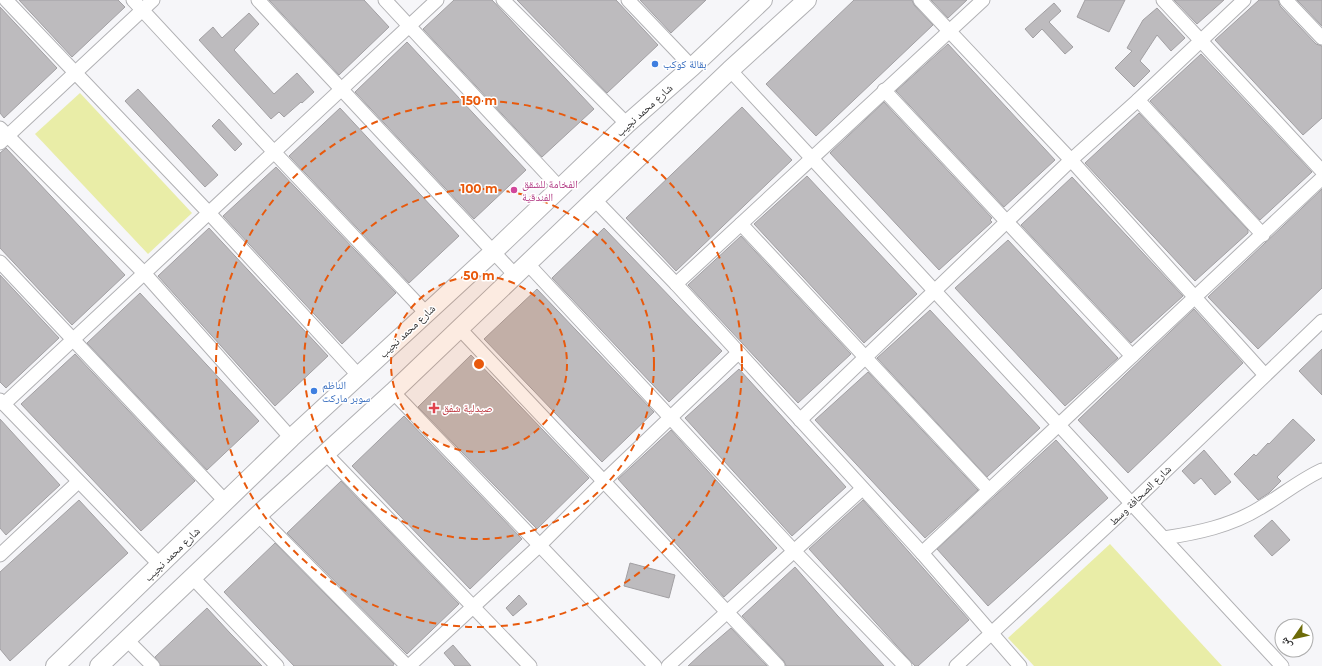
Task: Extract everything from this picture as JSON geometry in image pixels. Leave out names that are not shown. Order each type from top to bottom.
[{"type":"main road","name":"شارع محمد نجيب","points":[[55,666],[291,438],[492,253],[627,124],[692,67],[763,0]]},
{"type":"main road","points":[[99,666],[258,515],[393,392],[730,70],[807,0]]},
{"type":"street","points":[[6,0],[209,213],[359,376]]},
{"type":"street","points":[[133,0],[426,313]]},
{"type":"street","points":[[153,0],[75,73],[3,135],[145,274],[291,438]]},
{"type":"street","points":[[258,0],[342,89],[492,253],[521,269],[670,417],[905,666]]},
{"type":"street","points":[[385,0],[560,188]]},
{"type":"street","points":[[160,566],[2,402],[145,274],[437,0]]},
{"type":"street","points":[[503,0],[627,124]]},
{"type":"street","points":[[628,0],[692,67]]},
{"type":"street","points":[[920,0],[1071,160],[1265,375]]},
{"type":"street","points":[[676,284],[983,0]]},
{"type":"street","points":[[1163,0],[1322,171]]},
{"type":"street","points":[[800,420],[1071,160],[1138,100],[1244,0]]},
{"type":"street","points":[[1286,0],[1322,38]]},
{"type":"street","points":[[730,70],[1282,666]]},
{"type":"street","points":[[884,90],[1132,356]]},
{"type":"street","points":[[1138,100],[1263,235]]},
{"type":"street","points":[[922,554],[1322,178]]},
{"type":"street","points":[[594,199],[676,284],[922,554],[1020,666]]},
{"type":"street","points":[[741,224],[989,490]]},
{"type":"street","points":[[0,262],[226,502]]},
{"type":"street","name":"شارع الصحافة وسط","points":[[956,666],[1132,503],[1265,375],[1320,326]]},
{"type":"street","points":[[459,328],[778,666]]},
{"type":"street","points":[[258,515],[408,666],[540,545],[604,480],[738,353]]},
{"type":"street","points":[[393,392],[655,666]]},
{"type":"street","points":[[326,454],[530,666]]},
{"type":"street","points":[[1164,538],[1197,533],[1231,522],[1259,509],[1311,475],[1322,470]]},
{"type":"street","points":[[3,546],[78,482]]},
{"type":"street","points":[[668,666],[862,488]]},
{"type":"street","points":[[192,577],[277,666]]},
{"type":"street","points":[[127,640],[153,666]]},
{"type":"green space","points":[[80,93],[192,213],[148,254],[35,134]]},
{"type":"green space","points":[[1110,544],[1222,666],[1034,666],[1008,638]]},
{"type":"building","points":[[19,0],[118,0],[125,7],[72,57]]},
{"type":"building","points":[[269,0],[364,0],[389,27],[339,75]]},
{"type":"building","points":[[454,0],[492,0],[594,109],[542,157],[423,29]]},
{"type":"building","points":[[517,0],[616,0],[658,45],[607,93]]},
{"type":"building","points":[[640,0],[706,0],[671,33]]},
{"type":"building","points":[[854,0],[912,0],[914,5],[933,25],[816,136],[766,84]]},
{"type":"building","points":[[931,0],[967,0],[948,18]]},
{"type":"building","points":[[1085,0],[1125,0],[1109,32],[1077,17]]},
{"type":"building","points":[[1174,0],[1224,0],[1197,24]]},
{"type":"building","points":[[1259,0],[1278,0],[1280,6],[1316,44],[1322,46],[1322,118],[1303,135],[1215,40]]},
{"type":"building","points":[[1297,0],[1322,0],[1322,26]]},
{"type":"building","points":[[1054,3],[1061,11],[1049,22],[1073,47],[1065,54],[1042,29],[1033,38],[1025,29]]},
{"type":"building","points":[[0,7],[57,68],[4,118],[0,113]]},
{"type":"building","points":[[1157,8],[1185,38],[1171,51],[1157,35],[1140,61],[1150,71],[1134,87],[1115,68],[1132,51],[1127,48],[1143,20]]},
{"type":"building","points":[[249,13],[259,24],[234,50],[274,94],[297,73],[314,92],[284,117],[279,112],[271,119],[199,40],[213,27],[222,38]]},
{"type":"building","points":[[407,42],[526,170],[474,219],[355,92]]},
{"type":"building","points":[[948,44],[1055,160],[1004,207],[896,91]]},
{"type":"building","points":[[1201,54],[1312,172],[1260,220],[1150,101]]},
{"type":"building","points":[[138,89],[218,175],[205,187],[125,101]]},
{"type":"building","points":[[884,102],[992,218],[990,220],[992,222],[939,270],[830,153]]},
{"type":"building","points":[[742,107],[792,160],[676,271],[626,218]]},
{"type":"building","points":[[340,108],[459,236],[409,283],[289,156]]},
{"type":"building","points":[[1139,113],[1248,230],[1248,233],[1195,281],[1085,163]]},
{"type":"building","points":[[219,119],[242,144],[235,151],[212,126]]},
{"type":"building","points":[[6,148],[125,275],[72,325],[0,248],[0,153]]},
{"type":"building","points":[[276,167],[396,293],[342,344],[223,216]]},
{"type":"building","points":[[807,176],[917,294],[864,343],[754,224]]},
{"type":"building","points":[[1072,177],[1183,296],[1131,343],[1021,225]]},
{"type":"building","points":[[1322,189],[1322,288],[1258,349],[1208,297]]},
{"type":"building","points":[[209,228],[328,356],[275,406],[158,276]]},
{"type":"building","points":[[604,228],[722,351],[669,402],[552,278]]},
{"type":"building","points":[[741,236],[851,354],[798,403],[688,285]]},
{"type":"building","points":[[1008,240],[1118,358],[1065,406],[955,288]]},
{"type":"building","points":[[0,275],[59,338],[6,388],[0,382]]},
{"type":"building","points":[[537,289],[654,412],[602,462],[484,339]]},
{"type":"building","points":[[140,293],[259,421],[207,470],[87,343]]},
{"type":"building","points":[[1194,309],[1243,363],[1128,473],[1078,420]]},
{"type":"building","points":[[930,310],[1040,428],[987,477],[877,358]]},
{"type":"building","points":[[1322,349],[1322,395],[1299,371]]},
{"type":"building","points":[[75,354],[195,481],[141,531],[21,404]]},
{"type":"building","points":[[471,355],[589,478],[537,529],[418,407]]},
{"type":"building","points":[[739,369],[846,487],[792,536],[685,418]]},
{"type":"building","points":[[868,372],[978,490],[925,538],[815,420]]},
{"type":"building","points":[[404,416],[522,539],[470,589],[352,466]]},
{"type":"building","points":[[0,419],[60,485],[6,535],[0,528]]},
{"type":"building","points":[[1293,419],[1315,440],[1277,477],[1281,481],[1269,493],[1258,500],[1234,474],[1254,454],[1256,456],[1268,443],[1269,444]]},
{"type":"building","points":[[671,430],[777,548],[724,597],[618,479]]},
{"type":"building","points":[[1056,440],[1108,498],[988,606],[937,549]]},
{"type":"building","points":[[1204,450],[1231,482],[1215,495],[1201,478],[1194,484],[1182,471]]},
{"type":"building","points":[[341,481],[459,604],[407,654],[287,533]]},
{"type":"building","points":[[79,500],[128,553],[10,661],[0,649],[0,572]]},
{"type":"building","points":[[863,500],[969,620],[918,666],[915,666],[809,549]]},
{"type":"building","points":[[1272,520],[1290,540],[1272,556],[1254,536]]},
{"type":"building","points":[[275,543],[394,664],[393,666],[294,666],[224,592]]},
{"type":"building","points":[[630,563],[675,575],[669,598],[624,586]]},
{"type":"building","points":[[795,567],[884,666],[786,666],[784,661],[742,616]]},
{"type":"building","points":[[519,595],[527,604],[513,616],[506,608]]},
{"type":"building","points":[[207,608],[262,666],[161,666],[155,657]]},
{"type":"building","points":[[731,628],[767,666],[688,666],[703,652]]},
{"type":"building","points":[[453,645],[471,666],[455,666],[444,653]]},
{"type":"place","name":"بقالة كوكب","points":[[655,64]]},
{"type":"place","name":"الفخامة للشقق الفندقية","points":[[514,190]]},
{"type":"place","name":"الناظم سوبر ماركت","points":[[314,391]]},
{"type":"place","name":"صيدلية شفق","points":[[434,408]]}]
